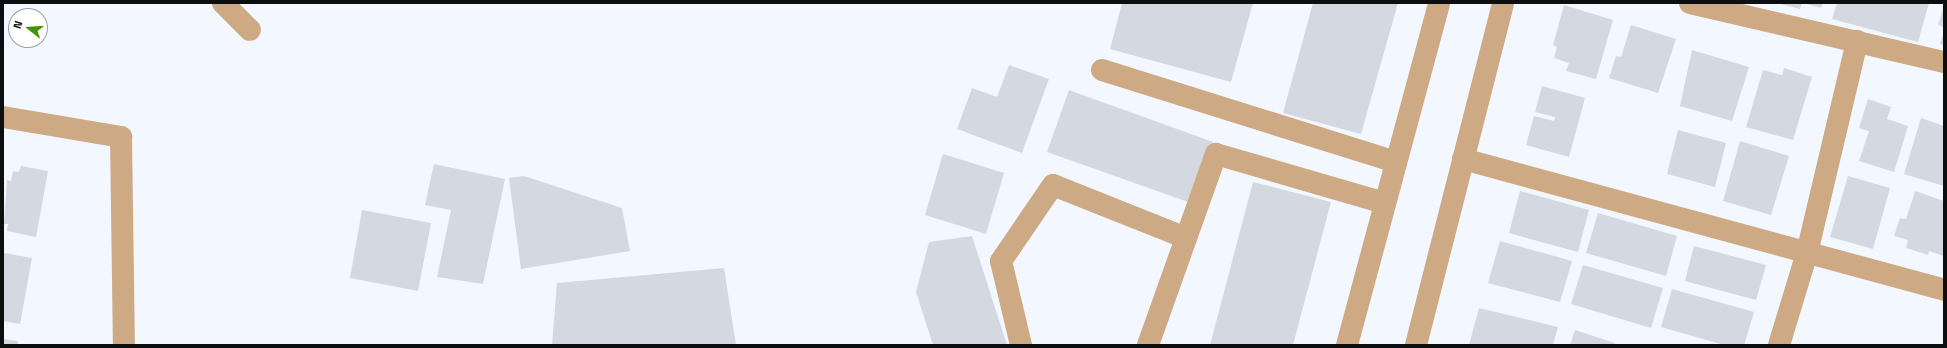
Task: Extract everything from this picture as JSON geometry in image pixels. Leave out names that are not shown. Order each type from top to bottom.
[{"type":"street","points":[[223,3],[250,30]]},
{"type":"street","points":[[1347,345],[1439,3]]},
{"type":"street","points":[[1416,345],[1503,3]]},
{"type":"street","points":[[1690,3],[1944,62]]},
{"type":"street","points":[[1779,345],[1807,253],[1858,41]]},
{"type":"street","points":[[1102,70],[1396,162]]},
{"type":"street","points":[[3,117],[121,137],[124,345]]},
{"type":"street","points":[[1148,345],[1216,154],[1385,203]]},
{"type":"street","points":[[1463,159],[1944,290]]},
{"type":"street","points":[[1021,345],[1001,261],[1053,185],[1186,238]]},
{"type":"building","points":[[1122,3],[1253,3],[1231,82],[1110,49]]},
{"type":"building","points":[[1313,3],[1398,3],[1361,134],[1283,113]]},
{"type":"building","points":[[1777,3],[1802,3],[1800,9]]},
{"type":"building","points":[[1803,3],[1823,3],[1821,8]]},
{"type":"building","points":[[1837,3],[1929,3],[1918,42],[1832,19]]},
{"type":"building","points":[[1564,5],[1613,20],[1596,79],[1566,71],[1569,63],[1554,58],[1557,47],[1553,45]]},
{"type":"building","points":[[1944,5],[1944,27],[1938,25]]},
{"type":"building","points":[[1631,25],[1676,39],[1658,93],[1609,78],[1616,56],[1621,57]]},
{"type":"building","points":[[1944,32],[1944,45],[1940,44]]},
{"type":"building","points":[[1692,50],[1749,67],[1732,121],[1680,106]]},
{"type":"building","points":[[1009,65],[1049,79],[1022,153],[957,129],[972,88],[997,97]]},
{"type":"building","points":[[1784,68],[1812,77],[1793,140],[1746,127],[1763,70],[1782,75]]},
{"type":"building","points":[[1542,86],[1585,98],[1569,157],[1526,145],[1534,116],[1554,121],[1555,117],[1535,112]]},
{"type":"building","points":[[1069,90],[1213,142],[1191,203],[1047,152]]},
{"type":"building","points":[[1868,99],[1891,107],[1887,119],[1908,126],[1894,172],[1859,161],[1869,131],[1859,128]]},
{"type":"building","points":[[1921,118],[1944,126],[1944,186],[1904,174]]},
{"type":"building","points":[[1678,130],[1726,143],[1715,187],[1667,174]]},
{"type":"building","points":[[1740,141],[1789,156],[1771,215],[1723,201]]},
{"type":"building","points":[[943,154],[1004,173],[986,234],[925,215]]},
{"type":"building","points":[[434,164],[505,179],[483,284],[437,277],[451,210],[425,205]]},
{"type":"building","points":[[21,166],[48,171],[36,237],[7,231],[8,224],[4,224],[7,180],[11,181],[13,171],[19,172]]},
{"type":"building","points":[[524,176],[622,208],[630,251],[521,269],[509,178]]},
{"type":"building","points":[[1848,176],[1890,188],[1873,249],[1830,237]]},
{"type":"building","points":[[1253,182],[1331,202],[1293,345],[1210,345]]},
{"type":"building","points":[[1520,191],[1589,210],[1578,252],[1509,233]]},
{"type":"building","points":[[1915,191],[1944,201],[1944,256],[1929,251],[1928,255],[1906,248],[1908,240],[1894,236],[1900,218],[1906,219]]},
{"type":"building","points":[[362,210],[431,223],[418,291],[350,278]]},
{"type":"building","points":[[1598,213],[1677,236],[1666,276],[1586,253]]},
{"type":"building","points":[[972,236],[1007,345],[933,345],[916,292],[929,242]]},
{"type":"building","points":[[1500,241],[1572,261],[1560,302],[1488,283]]},
{"type":"building","points":[[1694,246],[1766,265],[1756,300],[1685,281]]},
{"type":"building","points":[[4,253],[32,258],[20,324],[3,321]]},
{"type":"building","points":[[1583,265],[1663,288],[1651,328],[1571,304]]},
{"type":"building","points":[[724,268],[736,345],[552,345],[557,283]]},
{"type":"building","points":[[1672,289],[1754,312],[1744,345],[1724,345],[1661,327]]},
{"type":"building","points":[[1479,308],[1558,327],[1553,345],[1469,345]]},
{"type":"building","points":[[1575,330],[1615,343],[1615,345],[1570,345]]},
{"type":"building","points":[[3,339],[18,341],[18,345],[3,345]]}]
